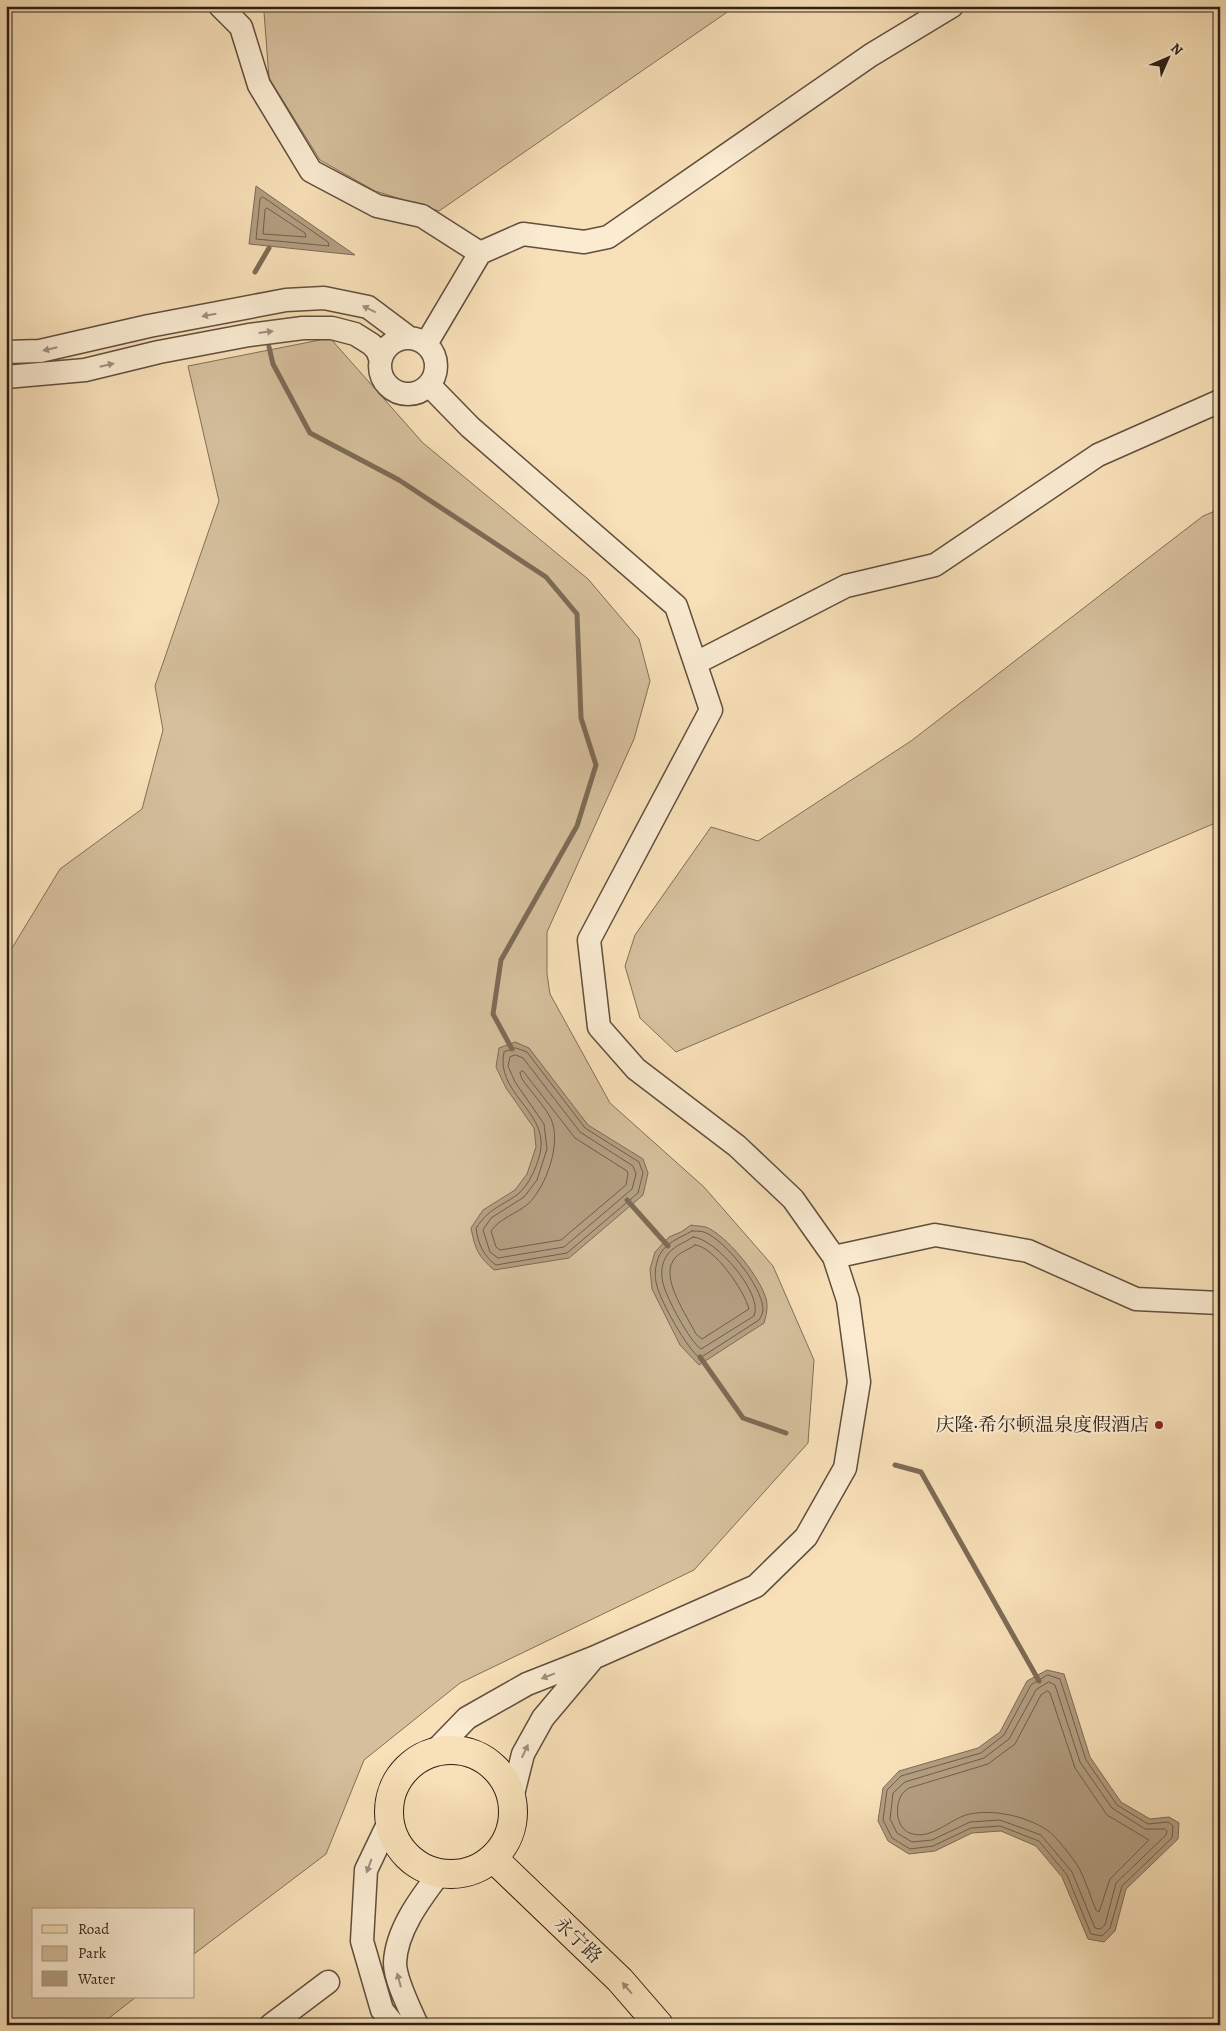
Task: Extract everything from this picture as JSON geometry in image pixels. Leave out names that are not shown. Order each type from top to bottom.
[{"type":"main road","points":[[455,1750],[474,1754],[491,1764],[504,1779],[512,1798],[514,1814],[511,1831],[505,1846],[486,1864],[459,1875],[438,1874],[421,1867],[406,1856],[394,1840],[389,1822],[389,1803],[394,1786],[404,1770],[418,1759],[435,1751],[455,1750]]},
{"type":"main road","name":"永宁路","points":[[486,1864],[636,2025]]},
{"type":"main road","name":"永宁路","points":[[486,1864],[620,1980],[659,2025]]},
{"type":"street","points":[[220,6],[241,27],[259,85],[310,171],[377,206],[422,216],[480,253]]},
{"type":"street","points":[[6,352],[40,351],[149,326],[286,300],[324,298],[368,307],[417,340],[432,350],[437,368],[430,385],[422,391],[413,394],[403,394],[387,386],[379,368],[380,358],[384,350],[391,343],[417,340],[480,253],[522,234],[584,242],[608,237],[872,55],[952,6]]},
{"type":"street","points":[[6,377],[85,370],[159,352],[249,335],[302,328],[332,328],[355,334],[371,344],[377,350],[380,358]]},
{"type":"street","points":[[430,385],[470,427],[676,606],[711,710],[589,940],[599,1027],[636,1068],[737,1146],[793,1199],[834,1257],[848,1300],[859,1382],[845,1468],[806,1537],[756,1586],[593,1658],[528,1684],[467,1718],[435,1751]]},
{"type":"street","points":[[696,663],[846,586],[935,565],[1098,455],[1220,401]]},
{"type":"street","points":[[834,1257],[935,1235],[1028,1251],[1136,1299],[1220,1304]]},
{"type":"street","points":[[512,1798],[523,1754],[543,1718],[593,1658]]},
{"type":"street","points":[[389,1822],[366,1870],[362,1941],[382,2010],[394,2025]]},
{"type":"street","points":[[417,2025],[403,1993],[395,1964],[403,1930],[420,1899],[438,1874]]},
{"type":"street","points":[[271,2025],[328,1982]]},
{"type":"green space","points":[[270,6],[736,6],[439,211],[375,191],[320,160],[269,78],[264,12]]},
{"type":"green space","points":[[330,338],[423,443],[588,579],[639,639],[650,681],[634,739],[547,932],[547,974],[550,994],[610,1103],[704,1187],[773,1266],[814,1360],[808,1443],[694,1570],[460,1683],[364,1760],[326,1854],[195,1953],[195,1908],[32,1908],[32,1998],[135,1998],[100,2025],[6,2025],[6,958],[60,869],[142,809],[163,730],[155,686],[219,501],[188,366]]},
{"type":"green space","points":[[1220,509],[1220,821],[676,1052],[640,1018],[625,966],[635,935],[711,827],[758,841],[911,741],[1203,516]]},
{"type":"water","points":[[256,186],[355,255],[249,244]]},
{"type":"water","points":[[515,1042],[529,1048],[588,1125],[643,1159],[648,1173],[643,1195],[569,1258],[494,1270],[478,1252],[471,1228],[483,1210],[515,1190],[527,1174],[536,1147],[534,1128],[506,1088],[496,1067],[499,1048]]},
{"type":"water","points":[[691,1225],[706,1227],[723,1238],[755,1276],[766,1297],[767,1305],[764,1323],[699,1365],[680,1345],[652,1289],[650,1269],[655,1252],[669,1237]]},
{"type":"water","points":[[1047,1670],[1064,1674],[1090,1757],[1121,1802],[1150,1819],[1169,1817],[1179,1823],[1178,1839],[1126,1889],[1115,1931],[1104,1942],[1088,1939],[1062,1877],[1036,1846],[1001,1831],[972,1833],[935,1851],[909,1854],[888,1841],[878,1821],[883,1788],[899,1771],[978,1748],[1000,1732],[1027,1681]]},
{"type":"waterway","points":[[255,272],[269,248]]},
{"type":"waterway","points":[[269,347],[273,364],[310,433],[399,480],[546,577],[577,614],[581,718],[596,765],[577,826],[501,960],[493,1014],[512,1049]]},
{"type":"waterway","points":[[627,1200],[668,1246]]},
{"type":"waterway","points":[[700,1357],[743,1418],[786,1433]]},
{"type":"waterway","points":[[895,1465],[921,1472],[1039,1681]]},
{"type":"place","name":"庆隆·希尔顿温泉度假酒店","points":[[1159,1425]]}]
